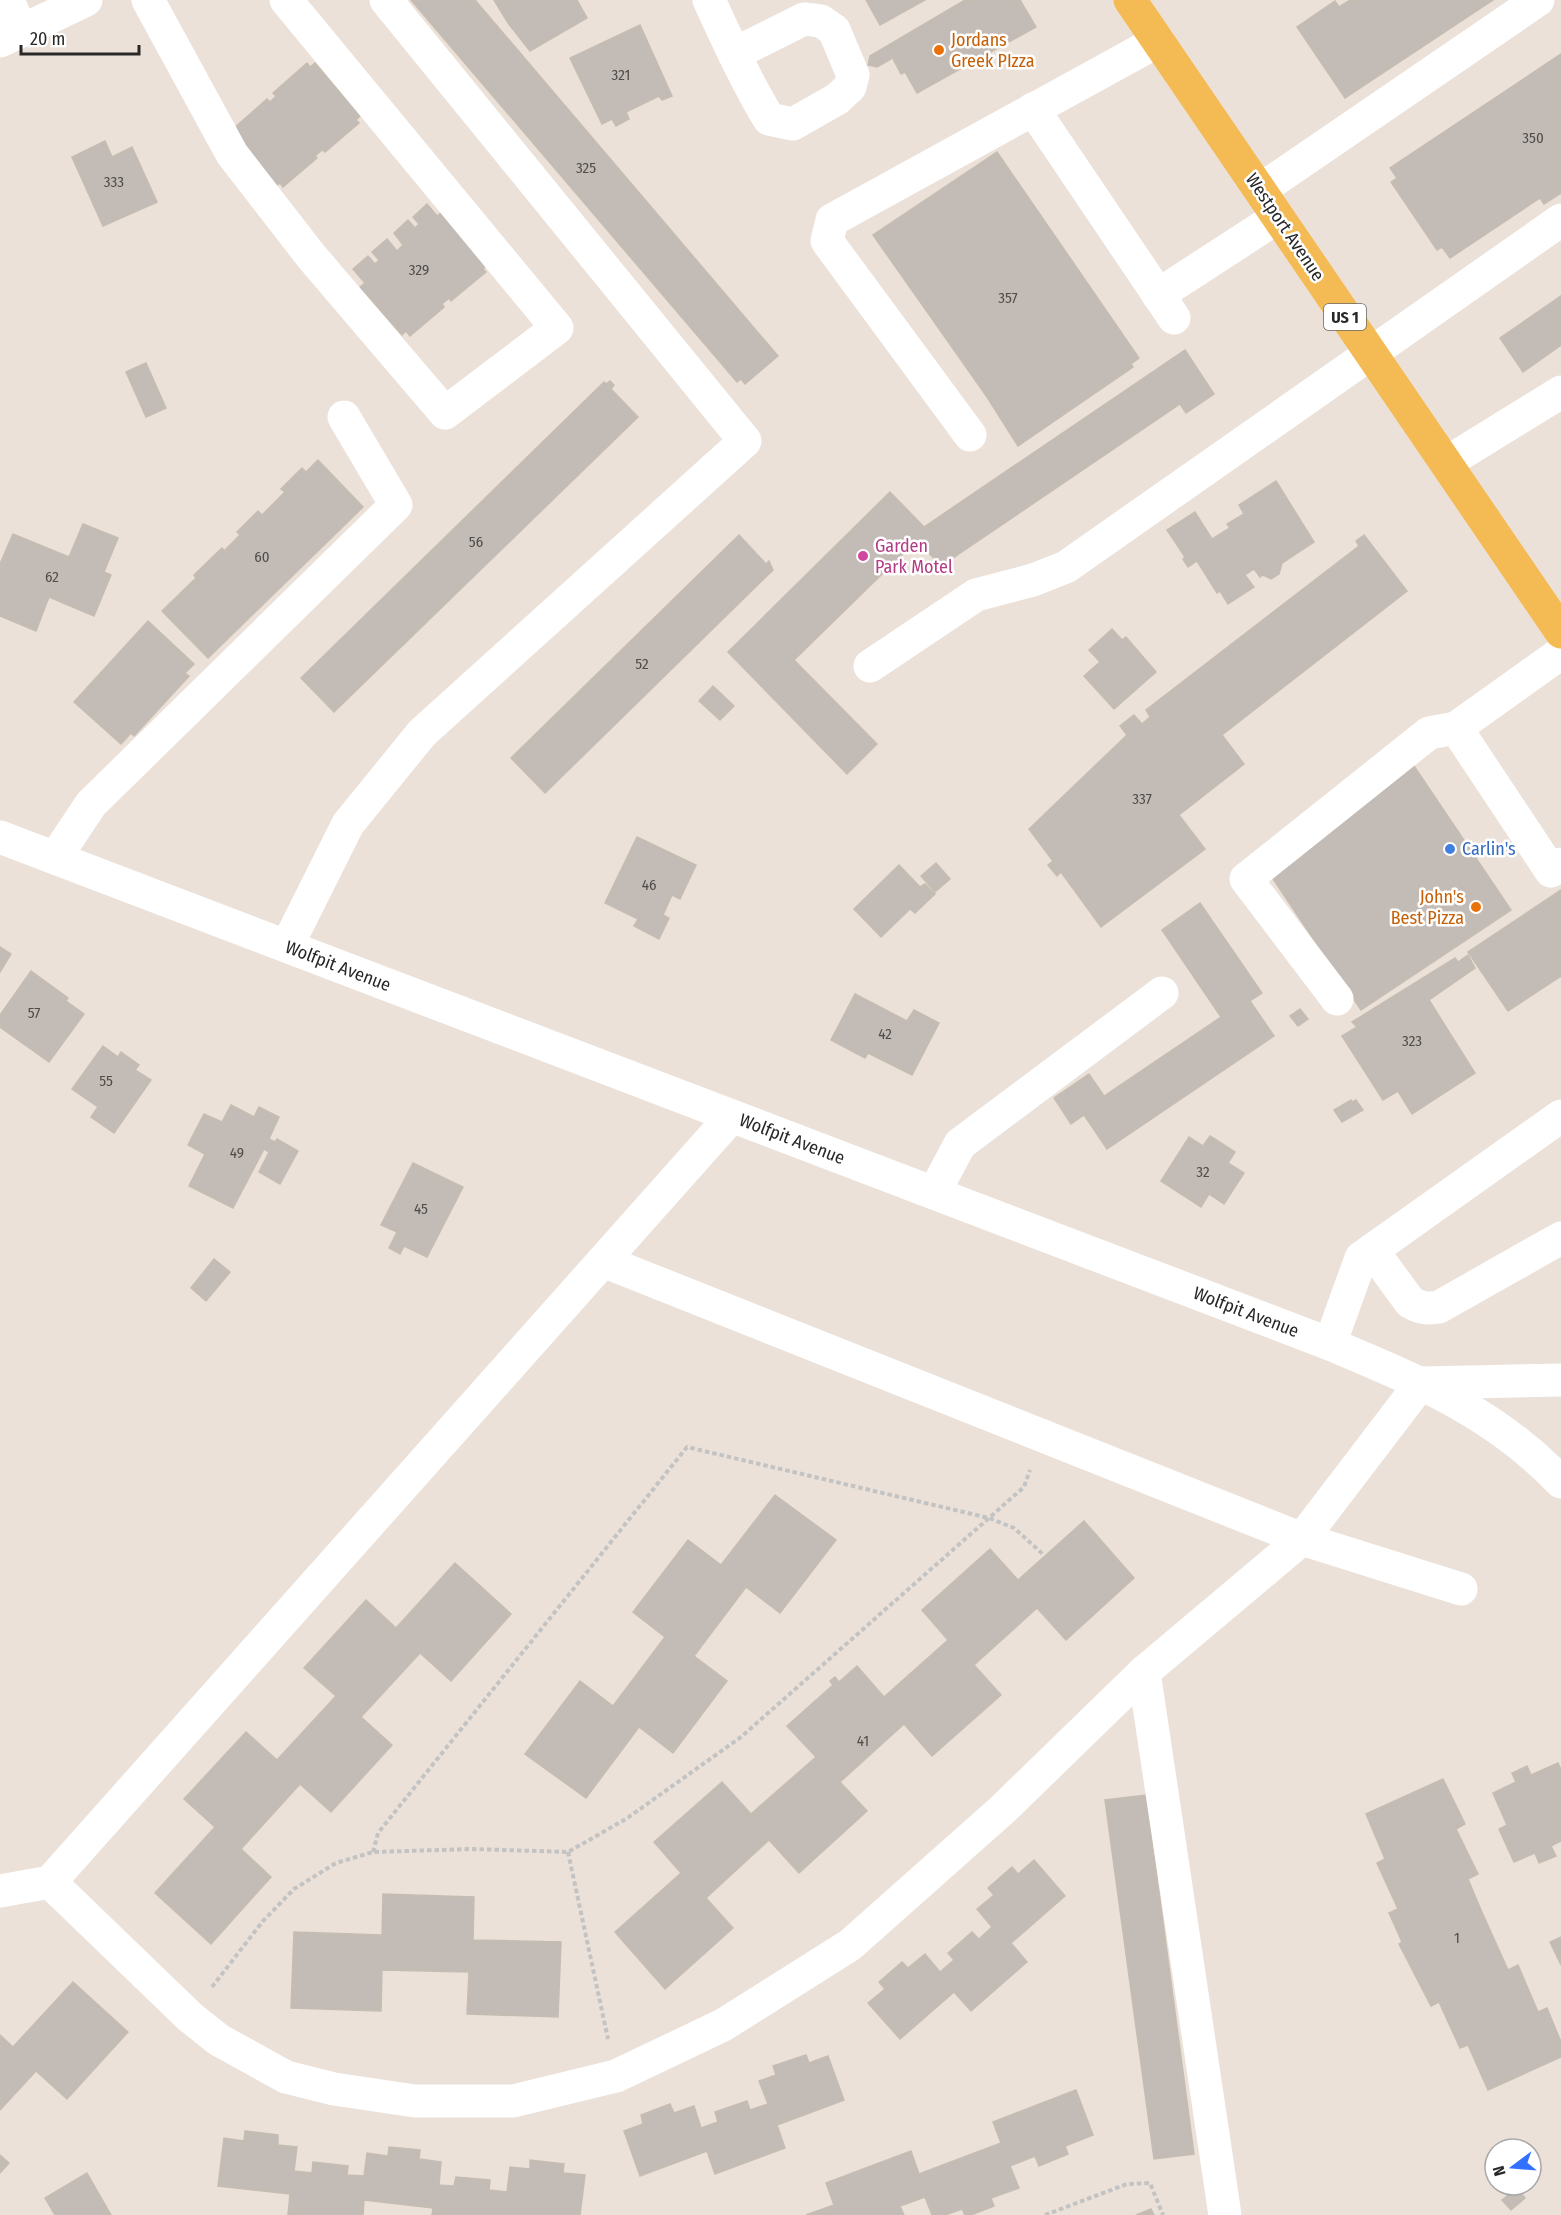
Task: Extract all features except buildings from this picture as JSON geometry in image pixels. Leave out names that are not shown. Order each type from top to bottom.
[{"type":"main road","name":"Westport Avenue","points":[[1130,0],[1561,632]]},
{"type":"street","points":[[8,0],[10,36],[86,0]]},
{"type":"street","points":[[148,0],[232,154],[311,256],[445,413],[557,328],[286,0]]},
{"type":"street","points":[[287,946],[348,824],[422,734],[745,441],[386,0]]},
{"type":"street","points":[[709,0],[734,54]]},
{"type":"street","points":[[1260,190],[1538,0]]},
{"type":"street","points":[[970,435],[827,241],[832,220],[1158,41]]},
{"type":"street","points":[[1033,110],[1166,307],[1278,217]]},
{"type":"street","points":[[870,666],[976,595],[1033,580],[1066,567],[1561,220]]},
{"type":"street","points":[[1446,463],[1561,392]]},
{"type":"street","points":[[55,858],[92,804],[396,505],[344,417]]},
{"type":"street","points":[[1337,999],[1246,879],[1429,733],[1456,728],[1561,653]]},
{"type":"street","points":[[1456,728],[1551,871],[1561,864]]},
{"type":"street","name":"Wolfpit Avenue","points":[[0,837],[1329,1344],[1421,1383],[1473,1409],[1541,1461],[1561,1482]]},
{"type":"street","points":[[934,1193],[960,1144],[1162,993]]},
{"type":"street","points":[[0,1892],[50,1882],[732,1116]]},
{"type":"street","points":[[1329,1344],[1361,1258],[1561,1116]]},
{"type":"street","points":[[1372,1250],[1410,1302],[1418,1307],[1429,1308],[1439,1307],[1561,1238]]},
{"type":"street","points":[[603,1261],[1302,1539],[1461,1589]]},
{"type":"street","points":[[50,1882],[190,2017],[219,2040],[286,2077],[334,2089],[415,2101],[513,2101],[616,2076],[723,2025],[850,1945],[1002,1810],[1144,1672],[1302,1539],[1421,1383],[1561,1380]]},
{"type":"street","points":[[1144,1672],[1225,2215]]},
{"type":"path","points":[[190,2017],[263,1921],[294,1889],[336,1863],[373,1852],[472,1849],[568,1852],[626,1819],[741,1737],[1024,1487],[1043,1436]]},
{"type":"path","points":[[373,1852],[378,1833],[687,1447],[989,1518],[1014,1528],[1045,1556]]},
{"type":"path","points":[[568,1852],[616,2076]]},
{"type":"path","points":[[1045,2215],[1127,2184],[1150,2183],[1163,2215]]},
{"type":"place","name":"Jordans Greek PIzza","points":[[939,50]]},
{"type":"place","name":"Garden Park Motel","points":[[863,556]]},
{"type":"place","name":"Carlin's","points":[[1450,849]]},
{"type":"place","name":"John's Best Pizza","points":[[1476,907]]}]
